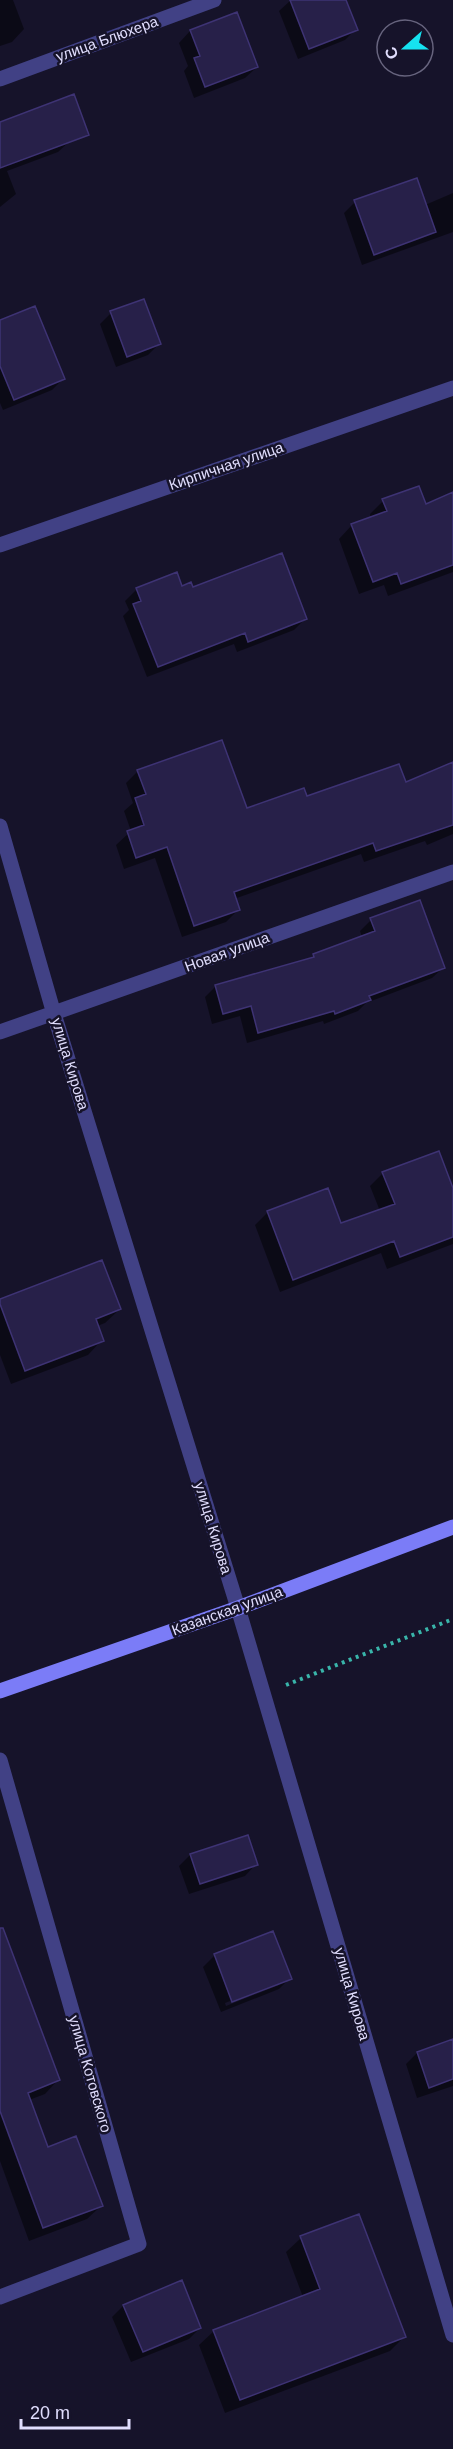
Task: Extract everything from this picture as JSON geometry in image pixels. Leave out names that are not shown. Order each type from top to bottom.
[{"type":"street","name":"улица Блюхера","points":[[0,79],[214,0]]},
{"type":"street","name":"Кирпичная улица","points":[[0,545],[453,388]]},
{"type":"street","name":"улица Кирова","points":[[0,826],[54,1014],[238,1608],[453,2335]]},
{"type":"street","name":"Новая улица","points":[[0,1032],[453,872]]},
{"type":"street","name":"Казанская улица","points":[[0,1691],[238,1608],[453,1527]]},
{"type":"street","name":"улица Котовского","points":[[0,1760],[139,2244],[0,2297]]},
{"type":"path","points":[[264,1695],[453,1619]]},
{"type":"building","points":[[290,0],[346,0],[358,30],[309,49]]},
{"type":"building","points":[[237,12],[258,67],[205,87],[194,58],[200,56],[190,30]]},
{"type":"building","points":[[74,94],[89,135],[0,168],[0,122]]},
{"type":"building","points":[[417,178],[436,232],[374,255],[354,200]]},
{"type":"building","points":[[144,299],[161,344],[127,357],[110,311]]},
{"type":"building","points":[[35,306],[65,379],[14,400],[0,366],[0,320]]},
{"type":"building","points":[[419,486],[426,504],[453,492],[453,565],[401,584],[397,573],[373,582],[351,524],[387,511],[382,499]]},
{"type":"building","points":[[282,553],[307,619],[248,642],[245,633],[158,667],[133,604],[141,601],[136,588],[177,572],[182,586],[191,582],[193,587]]},
{"type":"building","points":[[222,740],[247,808],[304,788],[307,796],[399,764],[406,782],[453,762],[453,825],[376,851],[373,843],[234,892],[240,910],[194,926],[167,847],[136,858],[127,831],[144,825],[135,798],[146,794],[137,770]]},
{"type":"building","points":[[420,900],[445,968],[369,996],[371,1000],[335,1014],[334,1011],[258,1033],[251,1006],[223,1014],[215,985],[314,957],[313,954],[375,931],[370,918]]},
{"type":"building","points":[[439,1151],[453,1188],[453,1237],[400,1257],[394,1241],[293,1280],[267,1211],[328,1188],[341,1223],[395,1204],[382,1172]]},
{"type":"building","points":[[102,1260],[121,1309],[96,1319],[104,1341],[25,1371],[0,1299]]},
{"type":"building","points":[[248,1835],[258,1865],[200,1884],[190,1854]]},
{"type":"building","points":[[0,1928],[3,1928],[60,2080],[28,2093],[48,2147],[76,2136],[103,2206],[43,2228],[0,2111]]},
{"type":"building","points":[[273,1931],[292,1979],[232,2002],[214,1954]]},
{"type":"building","points":[[453,2039],[453,2079],[429,2088],[417,2052]]},
{"type":"building","points":[[359,2214],[406,2337],[240,2400],[213,2330],[320,2289],[300,2236]]},
{"type":"building","points":[[182,2280],[201,2328],[143,2352],[123,2305]]}]
